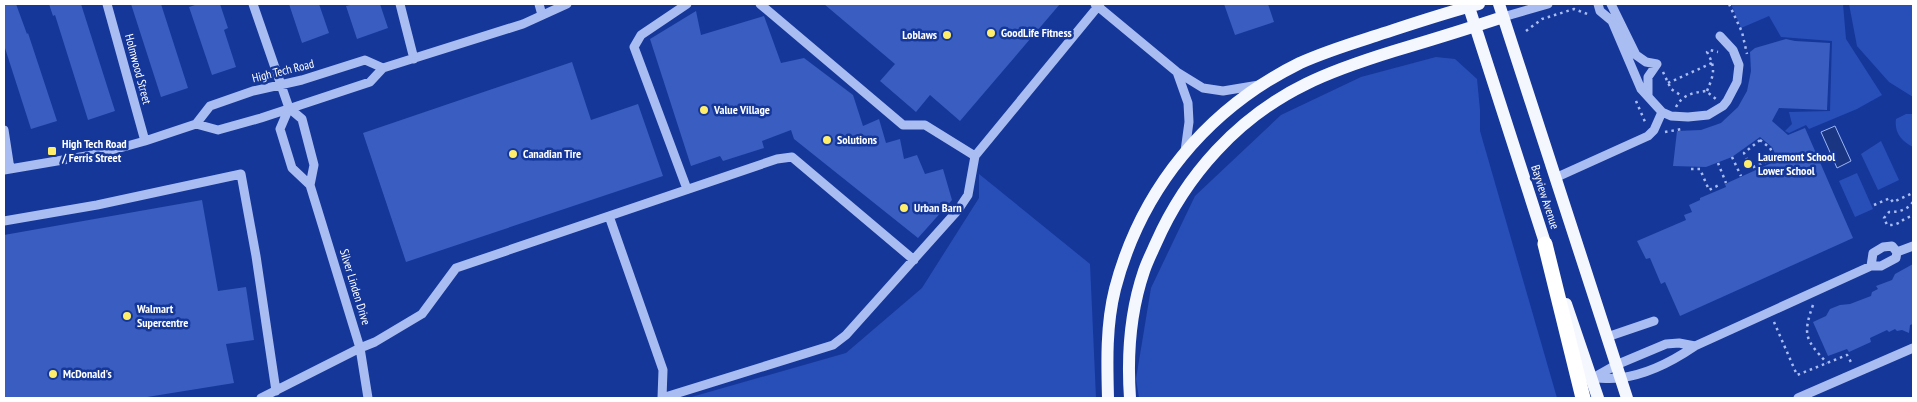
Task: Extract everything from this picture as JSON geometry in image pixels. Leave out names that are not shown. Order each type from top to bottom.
[{"type":"highway","points":[[1545,244],[1583,398]]},
{"type":"main road","name":"Bayview Avenue","points":[[1499,4],[1627,398]]},
{"type":"main road","name":"Bayview Avenue","points":[[1472,5],[1475,26],[1545,244],[1598,398]]},
{"type":"main road","points":[[1108,398],[1106,360],[1110,323],[1115,290],[1127,250],[1142,215],[1185,151],[1237,102],[1301,63],[1348,45],[1472,5]]},
{"type":"main road","points":[[1130,398],[1128,357],[1134,313],[1144,270],[1165,223],[1189,184],[1219,147],[1259,112],[1306,84],[1357,63],[1503,17]]},
{"type":"street","name":"Holmwood Street","points":[[107,4],[145,141]]},
{"type":"street","name":"Silver Linden Drive","points":[[253,4],[279,84],[289,108],[302,119],[314,165],[310,185],[360,348],[368,398]]},
{"type":"street","points":[[400,4],[414,59]]},
{"type":"street","points":[[539,4],[542,15]]},
{"type":"street","points":[[4,130],[7,170],[98,154],[196,124],[218,130],[370,82],[383,68],[523,24],[567,4]]},
{"type":"street","points":[[687,4],[641,35],[634,47],[687,189]]},
{"type":"street","points":[[760,4],[903,125],[925,125],[975,156]]},
{"type":"street","points":[[1503,17],[1548,4]]},
{"type":"street","points":[[1598,4],[1600,11],[1612,21],[1642,89],[1662,112],[1671,116],[1708,115],[1723,106],[1737,82],[1739,65],[1733,50],[1720,36]]},
{"type":"street","points":[[1611,4],[1636,55],[1659,68],[1648,77],[1648,95]]},
{"type":"street","points":[[609,216],[663,370],[662,398],[833,344],[846,335],[958,210],[968,195],[975,156],[1098,5],[1177,72],[1203,88],[1223,91],[1264,84]]},
{"type":"street","name":"High Tech Road","points":[[196,124],[210,106],[253,91],[302,80],[365,60],[383,68]]},
{"type":"street","points":[[1177,72],[1188,103],[1189,122],[1185,151]]},
{"type":"street","name":"Silver Linden Drive","points":[[289,108],[280,129],[292,168],[310,185]]},
{"type":"street","points":[[1555,178],[1648,136],[1654,130],[1662,112]]},
{"type":"street","points":[[261,398],[375,342],[422,314],[456,268],[777,159],[792,157],[914,260]]},
{"type":"street","points":[[4,222],[97,206],[241,174],[256,256],[276,391]]},
{"type":"street","points":[[1592,378],[1620,378],[1643,372],[1676,359],[1695,346],[1871,266],[1881,266],[1896,258],[1897,252],[1892,246],[1883,247],[1872,252],[1871,266]]},
{"type":"street","points":[[1897,252],[1913,246]]},
{"type":"street","points":[[1607,337],[1654,320]]},
{"type":"street","points":[[1592,378],[1616,365],[1666,344],[1679,343],[1695,346]]},
{"type":"street","points":[[1798,398],[1913,348]]},
{"type":"path","points":[[1706,91],[1711,81],[1713,63],[1707,52],[1717,51],[1721,54]]},
{"type":"path","points":[[1668,83],[1713,63]]},
{"type":"path","points":[[1659,68],[1671,89],[1682,96]]},
{"type":"path","points":[[1760,140],[1770,148],[1774,158],[1751,168],[1744,153],[1760,140]]},
{"type":"path","points":[[1732,157],[1741,176]]},
{"type":"path","points":[[1718,163],[1726,183]]},
{"type":"path","points":[[1691,169],[1700,169],[1709,190],[1721,184]]},
{"type":"path","points":[[1874,205],[1890,198],[1893,202],[1913,193]]},
{"type":"path","points":[[1913,202],[1908,208],[1897,212],[1889,212],[1884,218],[1887,226],[1896,226],[1907,217],[1913,216]]},
{"type":"path","points":[[1813,304],[1807,333],[1810,343],[1827,363]]},
{"type":"path","points":[[1773,320],[1797,375],[1847,355],[1853,366]]},
{"type":"shaded area","points":[[1731,4],[1843,4],[1846,39],[1882,95],[1857,109],[1809,129],[1806,125],[1789,133],[1785,131],[1792,124],[1789,112],[1830,111],[1832,41],[1781,37],[1769,16],[1741,28]]},
{"type":"shaded area","points":[[1849,4],[1913,4],[1913,97],[1889,82],[1857,46]]},
{"type":"shaded area","points":[[1436,57],[1455,59],[1477,79],[1480,131],[1557,398],[1139,398],[1136,379],[1151,288],[1195,196],[1281,115],[1361,77]]},
{"type":"shaded area","points":[[1906,114],[1913,114],[1913,147],[1902,139],[1896,128],[1896,119]]},
{"type":"shaded area","points":[[1835,126],[1851,161],[1837,168],[1821,132]]},
{"type":"shaded area","points":[[1881,141],[1899,180],[1878,190],[1861,154]]},
{"type":"shaded area","points":[[1857,173],[1873,209],[1855,217],[1839,181]]},
{"type":"shaded area","points":[[979,174],[1090,264],[1096,398],[688,398],[846,353],[922,288],[979,198]]},
{"type":"building","points":[[4,4],[16,4],[28,33],[57,121],[31,129],[4,45]]},
{"type":"building","points":[[49,4],[81,4],[115,111],[88,120],[55,15],[53,16]]},
{"type":"building","points":[[131,4],[161,4],[188,88],[161,97]]},
{"type":"building","points":[[198,4],[220,4],[228,28],[224,30],[236,67],[212,75],[189,7]]},
{"type":"building","points":[[289,4],[319,4],[329,33],[302,43]]},
{"type":"building","points":[[354,4],[380,4],[388,28],[357,39],[346,6]]},
{"type":"building","name":"Loblaws","points":[[824,4],[1060,4],[960,121],[930,95],[916,112],[880,81],[895,64]]},
{"type":"building","points":[[1224,4],[1268,4],[1274,22],[1235,35]]},
{"type":"building","points":[[696,11],[701,35],[764,16],[781,63],[804,58],[853,95],[863,126],[879,119],[886,143],[900,139],[904,159],[917,155],[925,174],[943,169],[952,200],[918,238],[794,139],[791,130],[762,141],[764,148],[723,161],[720,156],[691,166],[650,39]]},
{"type":"building","points":[[1786,39],[1830,43],[1827,110],[1779,108],[1772,121],[1788,135],[1805,128],[1853,238],[1680,316],[1665,282],[1661,284],[1650,258],[1646,259],[1637,241],[1686,220],[1684,215],[1692,212],[1689,205],[1726,187],[1725,184],[1778,160],[1772,147],[1760,137],[1732,157],[1706,167],[1673,166],[1677,131],[1701,130],[1721,123],[1738,107],[1747,91],[1751,71],[1750,52],[1755,48]]},
{"type":"building","name":"Canadian Tire","points":[[572,62],[591,120],[638,104],[663,176],[406,262],[363,133]]},
{"type":"building","name":"Walmart Supercentre","points":[[202,200],[218,291],[246,287],[254,340],[226,344],[234,383],[141,398],[4,398],[4,235]]},
{"type":"building","points":[[1913,264],[1913,324],[1910,325],[1909,333],[1895,329],[1889,332],[1887,330],[1870,338],[1871,342],[1849,352],[1847,349],[1828,356],[1813,322],[1826,316],[1830,309],[1871,296],[1872,292],[1878,289],[1876,286],[1892,280],[1895,274]]},
{"type":"place","name":"GoodLife Fitness","points":[[991,33]]},
{"type":"place","name":"Loblaws","points":[[947,35]]},
{"type":"place","name":"Value Village","points":[[704,110]]},
{"type":"place","name":"Solutions","points":[[827,140]]},
{"type":"place","name":"High Tech Road / Ferris Street","points":[[52,151]]},
{"type":"place","name":"Canadian Tire","points":[[513,154]]},
{"type":"place","name":"Lauremont School Lower School","points":[[1748,164]]},
{"type":"place","name":"Urban Barn","points":[[904,208]]},
{"type":"place","name":"Walmart Supercentre","points":[[127,316]]},
{"type":"place","name":"McDonald's","points":[[53,374]]}]
